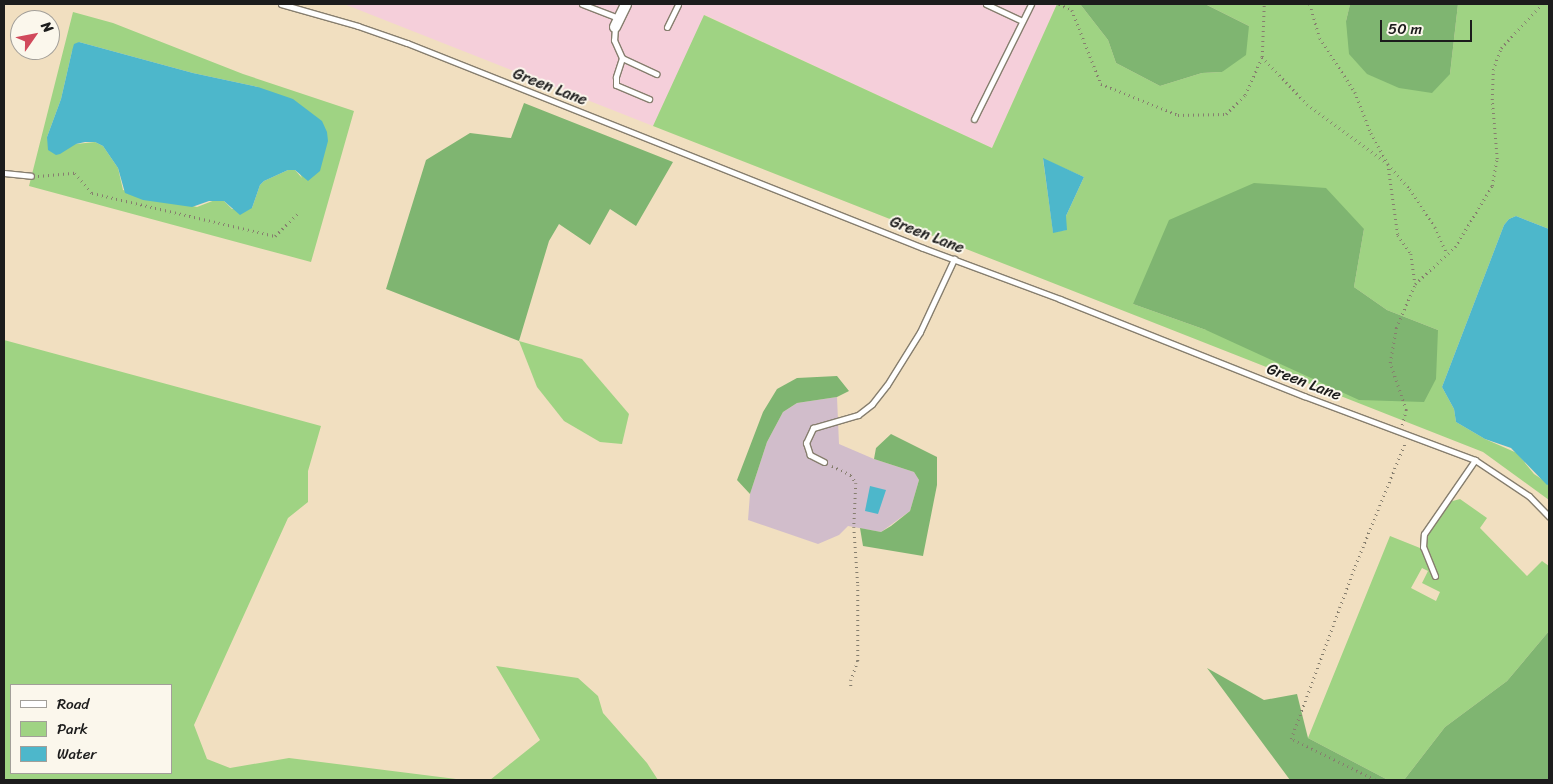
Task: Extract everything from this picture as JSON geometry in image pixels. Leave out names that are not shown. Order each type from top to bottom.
[{"type":"street","points":[[618,22],[626,4]]},
{"type":"lane","name":"Green Lane","points":[[281,4],[358,26],[407,43],[1304,396],[1475,460],[1529,496],[1549,517]]},
{"type":"lane","points":[[582,4],[618,22],[614,40],[622,58],[656,74]]},
{"type":"lane","points":[[668,27],[678,4]]},
{"type":"lane","points":[[986,4],[1022,21]]},
{"type":"lane","points":[[974,119],[1031,4]]},
{"type":"lane","points":[[622,58],[616,77],[616,85],[649,99]]},
{"type":"lane","points":[[4,173],[31,176]]},
{"type":"lane","points":[[824,462],[810,455],[806,444],[813,428],[858,415],[872,404],[887,385],[920,332],[954,259]]},
{"type":"lane","points":[[1435,576],[1424,547],[1424,534],[1475,460]]},
{"type":"path","points":[[1059,4],[1072,10],[1101,84],[1178,115],[1226,114],[1245,94],[1262,57],[1264,4]]},
{"type":"path","points":[[1310,4],[1320,38],[1355,92],[1371,133],[1388,164],[1398,235],[1411,254],[1416,284]]},
{"type":"path","points":[[1400,431],[1406,410],[1390,363],[1396,328],[1416,284],[1455,247],[1492,186],[1497,159],[1492,100],[1493,70],[1501,48],[1542,4]]},
{"type":"path","points":[[1262,57],[1307,104],[1388,164],[1410,189],[1435,227],[1447,254]]},
{"type":"path","points":[[31,176],[49,177],[74,173],[92,193],[275,236],[298,213]]},
{"type":"path","points":[[1375,780],[1291,739],[1355,566],[1408,434]]},
{"type":"path","points":[[824,462],[851,474],[856,483],[854,527],[858,586],[858,661],[851,680],[852,688]]},
{"type":"shaded area","points":[[344,4],[1057,4],[992,148],[705,15],[653,126]]},
{"type":"shaded area","points":[[837,397],[839,444],[874,459],[914,472],[919,480],[910,511],[881,532],[848,526],[839,535],[818,544],[748,520],[750,494],[767,442],[783,412],[797,403]]},
{"type":"green space","points":[[1057,4],[1080,4],[1108,40],[1116,63],[1160,86],[1202,73],[1222,72],[1249,26],[1205,4],[1350,4],[1346,21],[1450,74],[1458,4],[1549,4],[1549,229],[1516,216],[1509,219],[1504,225],[1442,387],[1454,409],[1456,422],[1485,439],[1517,453],[1534,474],[1549,484],[1549,500],[1483,452],[653,126],[704,15],[992,148]],"holes":[[[1043,159],[1084,177],[1066,216],[1066,230],[1053,232]],[[1364,229],[1354,287],[1387,310],[1438,330],[1206,330],[1133,304]]]},
{"type":"green space","points":[[1080,4],[1205,4],[1249,26],[1246,55],[1222,72],[1202,73],[1160,86],[1116,63],[1108,40]]},
{"type":"green space","points":[[1350,4],[1458,4],[1450,74],[1432,93],[1399,88],[1367,74],[1349,54],[1346,21]]},
{"type":"green space","points":[[73,12],[113,23],[243,74],[354,111],[311,262],[29,186]],"holes":[[[79,42],[193,73],[258,87],[302,178],[295,170],[288,170],[264,181],[260,185],[252,208],[232,209],[224,201],[215,200],[197,207],[123,190],[118,168],[103,146],[95,142],[76,144],[47,137],[61,99],[72,51]]]},
{"type":"green space","points":[[524,103],[673,162],[636,226],[610,209],[590,245],[559,224],[549,241],[519,341],[386,289],[426,160],[470,133],[511,138]]},
{"type":"green space","points":[[1254,183],[1326,188],[1364,229],[1354,287],[1387,310],[1438,330],[1436,379],[1424,402],[1359,400],[1206,330],[1133,304],[1169,220]]},
{"type":"green space","points":[[4,340],[321,426],[308,471],[308,502],[288,518],[194,725],[207,759],[230,768],[289,758],[464,780],[4,780]]},
{"type":"green space","points":[[519,341],[582,359],[629,414],[622,444],[600,442],[564,421],[537,387]]},
{"type":"green space","points":[[837,376],[849,391],[837,397],[797,403],[783,412],[767,442],[750,494],[737,480],[763,412],[777,389],[797,378]]},
{"type":"green space","points":[[891,434],[937,457],[937,485],[923,556],[863,546],[860,528],[881,532],[910,511],[919,480],[914,472],[874,459],[876,448]]},
{"type":"green space","points":[[1460,499],[1487,518],[1480,528],[1527,576],[1542,561],[1549,566],[1549,631],[1507,681],[1445,727],[1404,780],[1388,780],[1308,738],[1390,536],[1420,548],[1449,502]],"holes":[[[1422,568],[1428,571],[1422,583],[1440,592],[1436,601],[1411,588]]]},
{"type":"green space","points":[[1549,631],[1549,780],[1404,780],[1445,727],[1507,681]]},
{"type":"green space","points":[[496,666],[578,678],[598,696],[603,713],[647,763],[658,780],[490,780],[540,740]]},
{"type":"green space","points":[[1207,668],[1264,700],[1297,694],[1308,738],[1388,780],[1290,780]]},
{"type":"water","points":[[79,42],[193,73],[258,87],[293,99],[322,121],[327,132],[328,141],[320,171],[308,181],[295,170],[288,170],[264,181],[260,185],[252,208],[240,215],[224,201],[209,201],[192,207],[143,200],[125,193],[118,168],[103,146],[95,142],[85,142],[76,144],[56,155],[48,150],[47,137],[61,99],[74,44]]},
{"type":"water","points":[[1043,158],[1084,177],[1066,216],[1067,230],[1053,233]]},
{"type":"water","points":[[1516,216],[1549,229],[1549,484],[1547,485],[1511,448],[1485,439],[1456,422],[1454,409],[1442,387],[1504,225],[1509,219]]},
{"type":"water","points":[[870,486],[886,490],[878,514],[865,511]]}]
